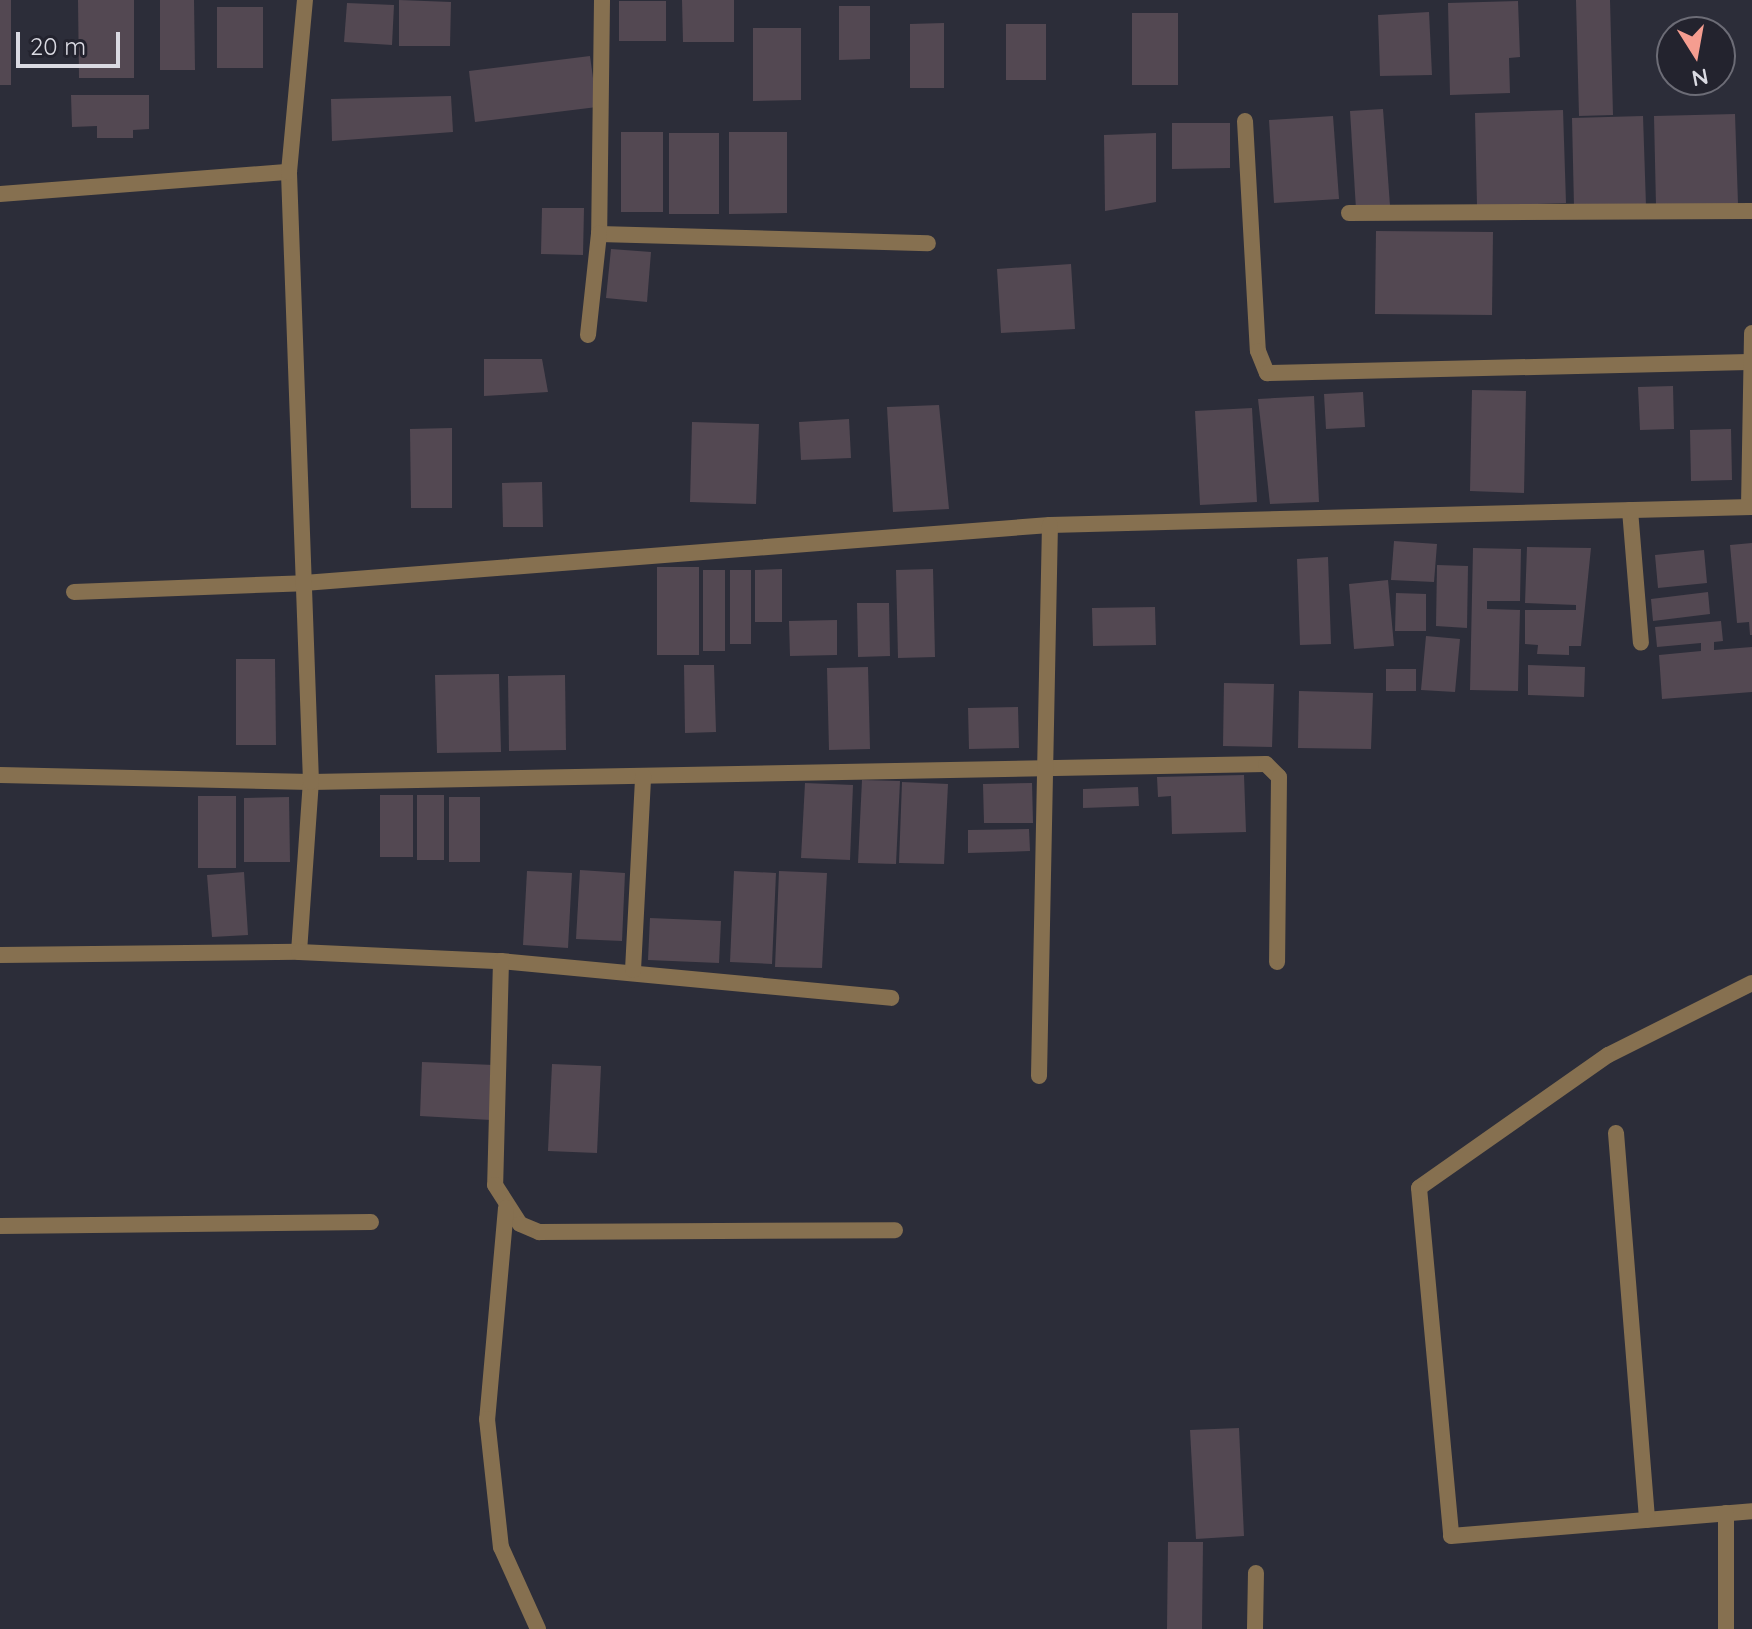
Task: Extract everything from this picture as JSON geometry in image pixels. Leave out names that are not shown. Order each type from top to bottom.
[{"type":"street","points":[[299,952],[311,782],[289,172],[305,0]]},
{"type":"street","points":[[588,335],[599,234],[602,0]]},
{"type":"street","points":[[1245,121],[1258,351],[1267,373],[1749,362]]},
{"type":"street","points":[[0,194],[289,172]]},
{"type":"street","points":[[1349,213],[1752,211]]},
{"type":"street","points":[[599,234],[928,243]]},
{"type":"street","points":[[74,592],[304,583],[1050,525],[1751,507],[1749,362],[1752,333]]},
{"type":"street","points":[[1630,510],[1641,643]]},
{"type":"street","points":[[1039,1076],[1050,525]]},
{"type":"street","points":[[0,775],[311,782],[1046,768],[1274,769],[1277,962]]},
{"type":"street","points":[[633,970],[643,776]]},
{"type":"street","points":[[0,955],[299,952],[501,961],[633,970],[891,998]]},
{"type":"street","points":[[501,961],[495,1185],[506,1208],[539,1232],[895,1230]]},
{"type":"street","points":[[1752,983],[1608,1055],[1419,1188],[1451,1536],[1752,1511]]},
{"type":"street","points":[[1616,1133],[1647,1520]]},
{"type":"street","points":[[506,1208],[487,1419],[501,1547],[538,1629]]},
{"type":"street","points":[[0,1226],[371,1222]]},
{"type":"street","points":[[1726,1513],[1726,1629]]},
{"type":"street","points":[[1255,1629],[1256,1573]]},
{"type":"building","points":[[0,0],[11,0],[11,85],[0,85]]},
{"type":"building","points":[[78,0],[134,0],[134,78],[79,78]]},
{"type":"building","points":[[160,0],[194,0],[195,70],[160,70]]},
{"type":"building","points":[[399,0],[451,2],[450,46],[399,46]]},
{"type":"building","points":[[682,0],[734,0],[734,42],[683,42]]},
{"type":"building","points":[[1576,0],[1610,0],[1613,115],[1579,116]]},
{"type":"building","points":[[619,1],[666,1],[666,41],[619,41]]},
{"type":"building","points":[[1518,1],[1520,57],[1509,58],[1510,93],[1450,95],[1448,3]]},
{"type":"building","points":[[347,3],[394,5],[392,45],[344,42]]},
{"type":"building","points":[[839,6],[870,6],[870,59],[839,60]]},
{"type":"building","points":[[217,7],[263,7],[263,68],[217,68]]},
{"type":"building","points":[[1429,12],[1432,75],[1380,76],[1378,15]]},
{"type":"building","points":[[1132,13],[1178,13],[1178,85],[1132,85]]},
{"type":"building","points":[[944,23],[944,88],[910,88],[910,24]]},
{"type":"building","points":[[1006,24],[1046,24],[1046,80],[1006,80]]},
{"type":"building","points":[[753,28],[801,28],[801,100],[753,101]]},
{"type":"building","points":[[590,56],[597,107],[475,122],[469,71]]},
{"type":"building","points":[[71,95],[149,95],[149,129],[133,130],[133,138],[97,138],[97,126],[72,127]]},
{"type":"building","points":[[451,96],[453,132],[332,141],[331,99]]},
{"type":"building","points":[[1383,109],[1390,206],[1356,209],[1350,111]]},
{"type":"building","points":[[1563,110],[1566,203],[1477,206],[1475,113]]},
{"type":"building","points":[[1735,114],[1738,204],[1656,206],[1654,116]]},
{"type":"building","points":[[1333,116],[1339,199],[1274,203],[1269,120]]},
{"type":"building","points":[[1643,116],[1646,206],[1574,207],[1572,118]]},
{"type":"building","points":[[1172,123],[1230,123],[1230,168],[1172,169]]},
{"type":"building","points":[[621,132],[663,132],[663,212],[621,212]]},
{"type":"building","points":[[729,132],[787,132],[787,213],[729,214]]},
{"type":"building","points":[[669,133],[719,133],[719,214],[669,214]]},
{"type":"building","points":[[1156,133],[1156,202],[1105,211],[1104,135]]},
{"type":"building","points":[[542,208],[584,208],[583,255],[541,254]]},
{"type":"building","points":[[1376,231],[1493,232],[1492,315],[1375,314]]},
{"type":"building","points":[[611,249],[651,252],[647,302],[606,298]]},
{"type":"building","points":[[1071,264],[1075,329],[1001,333],[997,269]]},
{"type":"building","points":[[484,359],[542,359],[548,392],[484,396]]},
{"type":"building","points":[[1673,386],[1674,429],[1640,430],[1638,387]]},
{"type":"building","points":[[1472,390],[1526,391],[1524,493],[1470,491]]},
{"type":"building","points":[[1363,392],[1365,427],[1326,429],[1324,394]]},
{"type":"building","points":[[1314,396],[1319,502],[1270,504],[1258,399]]},
{"type":"building","points":[[939,405],[949,509],[893,512],[887,407]]},
{"type":"building","points":[[1252,408],[1257,502],[1200,505],[1195,411]]},
{"type":"building","points":[[849,419],[851,458],[801,460],[799,422]]},
{"type":"building","points":[[692,422],[759,424],[756,504],[690,502]]},
{"type":"building","points":[[452,428],[452,508],[411,508],[410,429]]},
{"type":"building","points":[[1731,429],[1732,480],[1691,481],[1690,430]]},
{"type":"building","points":[[542,482],[543,527],[503,527],[502,483]]},
{"type":"building","points":[[1394,541],[1437,544],[1434,582],[1391,580]]},
{"type":"building","points":[[1752,543],[1750,635],[1749,622],[1737,623],[1730,545]]},
{"type":"building","points":[[1527,547],[1591,548],[1581,646],[1569,646],[1569,655],[1537,654],[1538,645],[1525,644],[1525,610],[1576,610],[1576,605],[1525,603]]},
{"type":"building","points":[[1473,548],[1521,549],[1520,601],[1487,601],[1487,609],[1520,610],[1518,691],[1470,690]]},
{"type":"building","points":[[1704,550],[1707,583],[1658,588],[1655,555]]},
{"type":"building","points":[[1328,557],[1331,644],[1300,645],[1297,559]]},
{"type":"building","points":[[1437,565],[1468,566],[1467,628],[1436,626]]},
{"type":"building","points":[[657,567],[699,567],[699,655],[657,655]]},
{"type":"building","points":[[782,569],[782,622],[755,622],[755,570]]},
{"type":"building","points":[[933,569],[935,657],[898,658],[896,570]]},
{"type":"building","points":[[703,570],[725,570],[725,651],[703,651]]},
{"type":"building","points":[[730,570],[751,570],[751,644],[730,644]]},
{"type":"building","points":[[1388,580],[1394,646],[1354,649],[1349,584]]},
{"type":"building","points":[[1708,592],[1710,614],[1653,621],[1651,599]]},
{"type":"building","points":[[1396,593],[1426,594],[1426,631],[1395,631]]},
{"type":"building","points":[[857,603],[889,603],[890,656],[858,657]]},
{"type":"building","points":[[1155,607],[1156,645],[1093,646],[1092,608]]},
{"type":"building","points":[[837,620],[837,655],[790,656],[789,621]]},
{"type":"building","points":[[1721,621],[1723,641],[1714,642],[1714,650],[1752,647],[1752,692],[1662,699],[1659,655],[1701,651],[1701,643],[1657,647],[1655,627]]},
{"type":"building","points":[[1426,636],[1460,639],[1455,692],[1421,690]]},
{"type":"building","points":[[236,659],[275,659],[276,745],[236,745]]},
{"type":"building","points":[[684,665],[714,665],[716,732],[685,733]]},
{"type":"building","points":[[1528,665],[1585,667],[1584,697],[1528,695]]},
{"type":"building","points":[[868,667],[870,749],[829,750],[827,668]]},
{"type":"building","points":[[1386,669],[1416,669],[1416,691],[1386,691]]},
{"type":"building","points":[[499,674],[501,752],[437,753],[435,675]]},
{"type":"building","points":[[565,675],[566,750],[509,751],[508,676]]},
{"type":"building","points":[[1224,683],[1274,684],[1272,747],[1223,746]]},
{"type":"building","points":[[1299,691],[1373,693],[1371,749],[1298,748]]},
{"type":"building","points":[[1018,707],[1019,748],[969,749],[968,708]]},
{"type":"building","points":[[1244,775],[1246,832],[1172,834],[1171,796],[1158,797],[1157,777]]},
{"type":"building","points":[[862,780],[900,781],[896,864],[858,863]]},
{"type":"building","points":[[902,782],[948,784],[944,864],[899,863]]},
{"type":"building","points":[[805,783],[853,785],[850,860],[801,858]]},
{"type":"building","points":[[1032,783],[1033,823],[984,823],[983,784]]},
{"type":"building","points":[[1138,787],[1139,806],[1083,808],[1083,789]]},
{"type":"building","points":[[380,795],[413,795],[413,857],[380,857]]},
{"type":"building","points":[[417,795],[444,795],[444,860],[417,860]]},
{"type":"building","points":[[198,796],[236,796],[236,868],[198,868]]},
{"type":"building","points":[[289,797],[290,862],[244,862],[244,798]]},
{"type":"building","points":[[449,797],[480,797],[480,862],[449,862]]},
{"type":"building","points":[[1029,829],[1030,851],[968,853],[968,830]]},
{"type":"building","points":[[580,870],[625,873],[622,941],[576,939]]},
{"type":"building","points":[[527,871],[572,873],[568,948],[523,945]]},
{"type":"building","points":[[734,871],[776,873],[772,964],[730,962]]},
{"type":"building","points":[[779,871],[827,873],[822,968],[775,967]]},
{"type":"building","points":[[244,872],[248,935],[212,937],[207,875]]},
{"type":"building","points":[[650,918],[721,921],[719,963],[648,960]]},
{"type":"building","points":[[422,1062],[494,1065],[491,1120],[420,1116]]},
{"type":"building","points":[[552,1064],[601,1066],[597,1153],[548,1151]]},
{"type":"building","points":[[1239,1428],[1244,1536],[1196,1539],[1190,1430]]},
{"type":"building","points":[[1168,1542],[1203,1542],[1202,1629],[1167,1629]]}]
